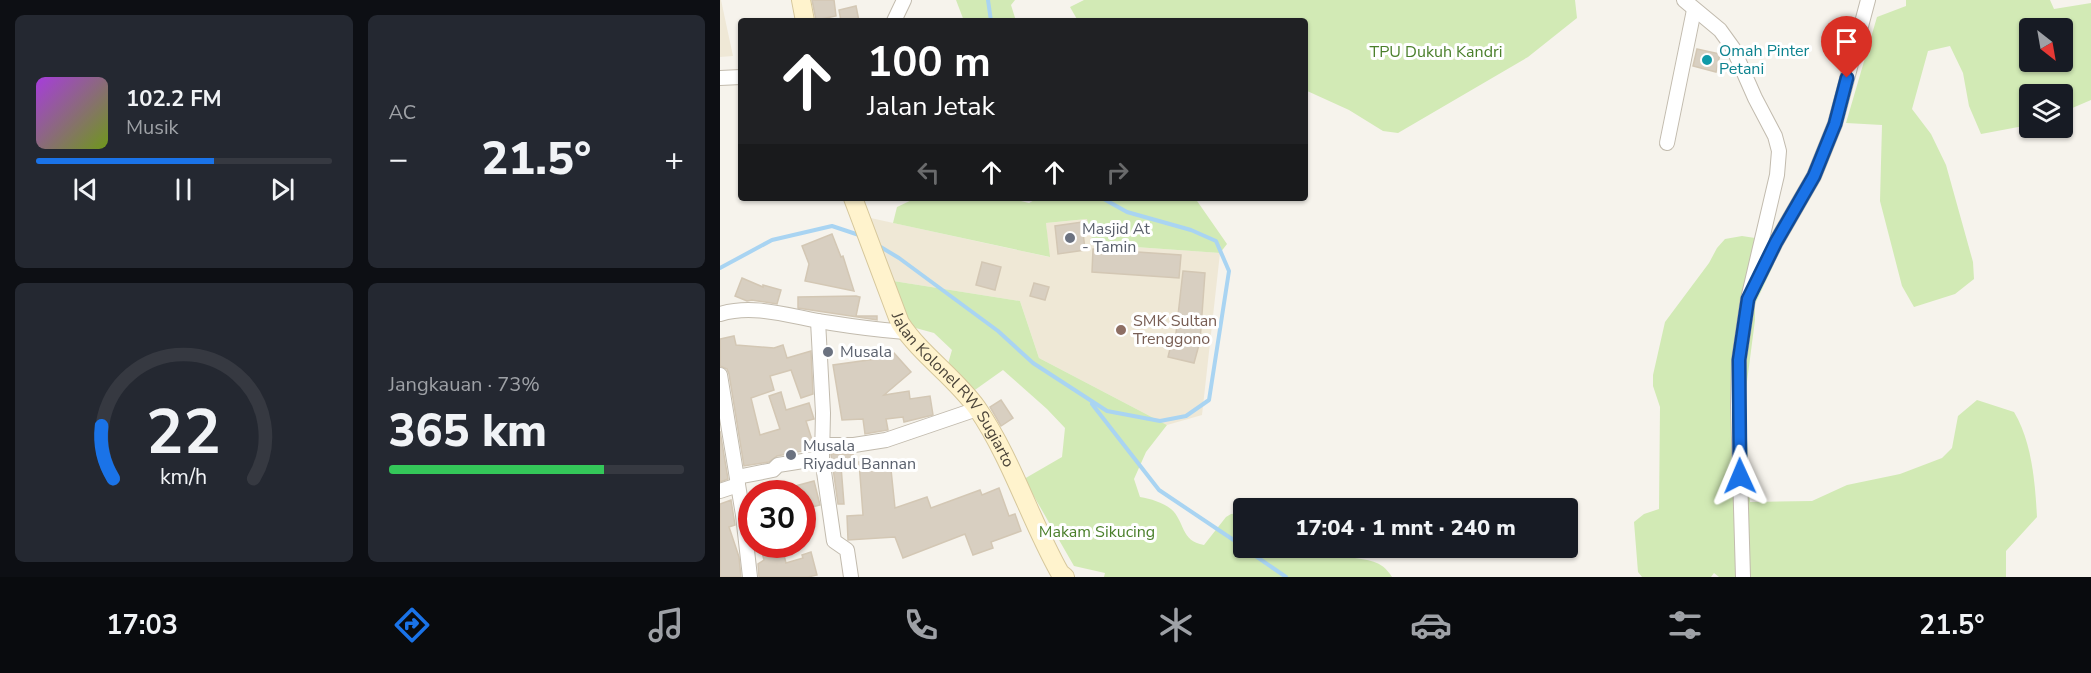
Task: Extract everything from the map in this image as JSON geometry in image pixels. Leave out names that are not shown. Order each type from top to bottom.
[{"type":"main road","points":[[801,0],[804,18]]},
{"type":"main road","name":"Jalan Kolonel RW Sugiarto","points":[[854,201],[900,323],[905,332],[977,409],[997,441],[1058,576]]},
{"type":"street","points":[[895,18],[904,0]]},
{"type":"street","points":[[1748,299],[1776,242],[1814,176],[1827,145],[1835,124],[1868,0]]},
{"type":"street","points":[[1689,5],[1719,30],[1733,48],[1775,136],[1779,151],[1777,175],[1748,299],[1739,360],[1738,405],[1743,577]]},
{"type":"street","points":[[1667,143],[1689,5]]},
{"type":"street","points":[[720,78],[738,77]]},
{"type":"street","points":[[720,314],[750,310],[905,332]]},
{"type":"street","points":[[818,321],[823,451],[834,540],[847,550],[851,577]]},
{"type":"street","points":[[720,375],[750,577]]},
{"type":"street","points":[[720,491],[737,481],[773,470],[778,465],[823,451],[886,440],[977,409]]},
{"type":"shaded area","points":[[721,0],[733,56],[720,57]]},
{"type":"shaded area","name":"SMK Sultan Trenggono","points":[[866,217],[1049,257],[1046,223],[1088,219],[1093,244],[1220,253],[1202,415],[1167,425],[1039,358],[1020,301],[887,280]]},
{"type":"green space","points":[[956,0],[1015,0],[1011,5],[1015,18],[963,18]]},
{"type":"green space","name":"TPU Dukuh Kandri","points":[[1084,0],[1575,0],[1577,18],[1528,57],[1398,133],[1383,131],[1349,110],[1308,91],[1308,18],[1076,18],[1070,7]]},
{"type":"green space","points":[[1906,0],[2050,0],[2054,9],[2091,3],[2091,100],[2073,108],[2073,84],[2019,84],[2019,127],[1981,134],[1969,106],[1963,73],[1950,46],[1928,51],[1912,109],[1931,134],[1946,165],[1973,262],[1974,279],[1955,294],[1914,307],[1902,286],[1880,201],[1882,125],[1846,123],[1877,17],[1906,6]]},
{"type":"green space","points":[[910,201],[1021,201],[1029,203],[1033,201],[1197,201],[1227,244],[1220,253],[1093,244],[1087,219],[1046,223],[1050,257],[893,223],[897,207]]},
{"type":"green space","points":[[1742,236],[1755,238],[1763,255],[1774,264],[1755,304],[1745,397],[1750,502],[1812,501],[1847,485],[1900,474],[1942,458],[1952,448],[1958,416],[1977,400],[2014,412],[2025,436],[2032,463],[2037,517],[2006,551],[2006,577],[1719,577],[1714,573],[1711,577],[1642,577],[1638,572],[1634,522],[1644,514],[1659,509],[1660,407],[1653,386],[1653,375],[1665,322],[1725,239]]},
{"type":"green space","name":"Makam Sikucing","points":[[887,280],[1020,301],[1039,358],[1167,425],[1146,452],[1134,479],[1140,497],[1164,504],[1171,509],[1187,535],[1196,543],[1204,545],[1226,517],[1233,514],[1233,558],[1356,558],[1379,564],[1392,577],[1104,577],[1105,573],[1074,566],[1024,479],[1062,457],[1065,428],[1003,370],[972,392],[947,367],[952,350],[934,333],[912,327]]},
{"type":"building","points":[[812,0],[834,0],[836,16],[816,18]]},
{"type":"building","points":[[856,6],[858,18],[840,18],[839,10]]},
{"type":"building","name":"Omah Pinter Petani","points":[[1697,49],[1720,54],[1716,72],[1693,66]]},
{"type":"building","name":"Masjid At - Tamin","points":[[1082,222],[1085,250],[1058,254],[1055,226]]},
{"type":"building","points":[[832,234],[841,257],[843,256],[854,291],[805,281],[809,264],[802,246]]},
{"type":"building","points":[[1093,249],[1181,255],[1179,278],[1092,272]]},
{"type":"building","points":[[982,262],[1001,267],[995,290],[976,285]]},
{"type":"building","points":[[1183,271],[1205,273],[1200,341],[1194,363],[1168,357],[1172,341],[1175,342]]},
{"type":"building","points":[[742,278],[763,287],[763,285],[781,290],[777,304],[747,301],[735,296]]},
{"type":"building","points":[[1034,283],[1049,287],[1045,300],[1030,296]]},
{"type":"building","points":[[798,297],[860,297],[856,316],[877,316],[877,320],[798,308]]},
{"type":"building","points":[[734,336],[736,345],[774,348],[783,345],[787,358],[811,351],[813,394],[801,398],[791,370],[770,376],[774,390],[751,398],[760,435],[780,429],[769,396],[781,392],[786,410],[809,403],[814,419],[806,421],[813,449],[777,456],[769,462],[744,466],[729,374],[727,369],[720,366],[720,339]]},
{"type":"building","points":[[894,353],[911,372],[884,395],[909,391],[910,399],[930,396],[933,415],[904,422],[903,417],[886,419],[888,430],[865,434],[863,419],[842,420],[833,365],[890,357]]},
{"type":"building","points":[[1001,400],[1013,418],[1001,426],[990,407]]},
{"type":"building","points":[[720,431],[728,479],[720,482]]},
{"type":"building","points":[[831,454],[853,454],[853,465],[841,466],[844,504],[838,504]]},
{"type":"building","points":[[890,460],[895,508],[927,497],[931,508],[980,490],[982,495],[999,488],[1009,516],[1015,514],[1021,531],[991,542],[993,548],[973,555],[965,534],[903,558],[895,537],[848,540],[847,516],[863,515],[859,462]]},
{"type":"building","points":[[816,489],[820,505],[816,506]]},
{"type":"building","points":[[731,500],[735,525],[729,527],[739,558],[741,577],[720,577],[720,504]]},
{"type":"building","points":[[764,558],[785,558],[786,563],[813,558],[817,575],[759,577],[758,564]]},
{"type":"waterway","points":[[988,0],[991,18]]},
{"type":"waterway","points":[[879,246],[899,258],[998,331],[1033,363],[1107,411],[1160,421],[1186,416],[1209,400],[1229,271],[1216,241],[1191,230],[1127,212],[1107,201]]},
{"type":"waterway","points":[[720,268],[772,240],[832,226],[862,236]]},
{"type":"waterway","points":[[1092,404],[1159,490],[1233,540]]},
{"type":"waterway","points":[[1258,558],[1286,577]]},
{"type":"place","name":"Omah Pinter Petani","points":[[1707,60]]},
{"type":"place","name":"Masjid At - Tamin","points":[[1070,238]]},
{"type":"place","name":"SMK Sultan Trenggono","points":[[1121,330]]},
{"type":"place","name":"Musala","points":[[828,352]]},
{"type":"place","name":"Musala Riyadul Bannan","points":[[791,455]]},
{"type":"route","points":[[1740,476],[1739,360],[1748,299],[1776,242],[1814,176],[1835,124],[1847,78]]}]
